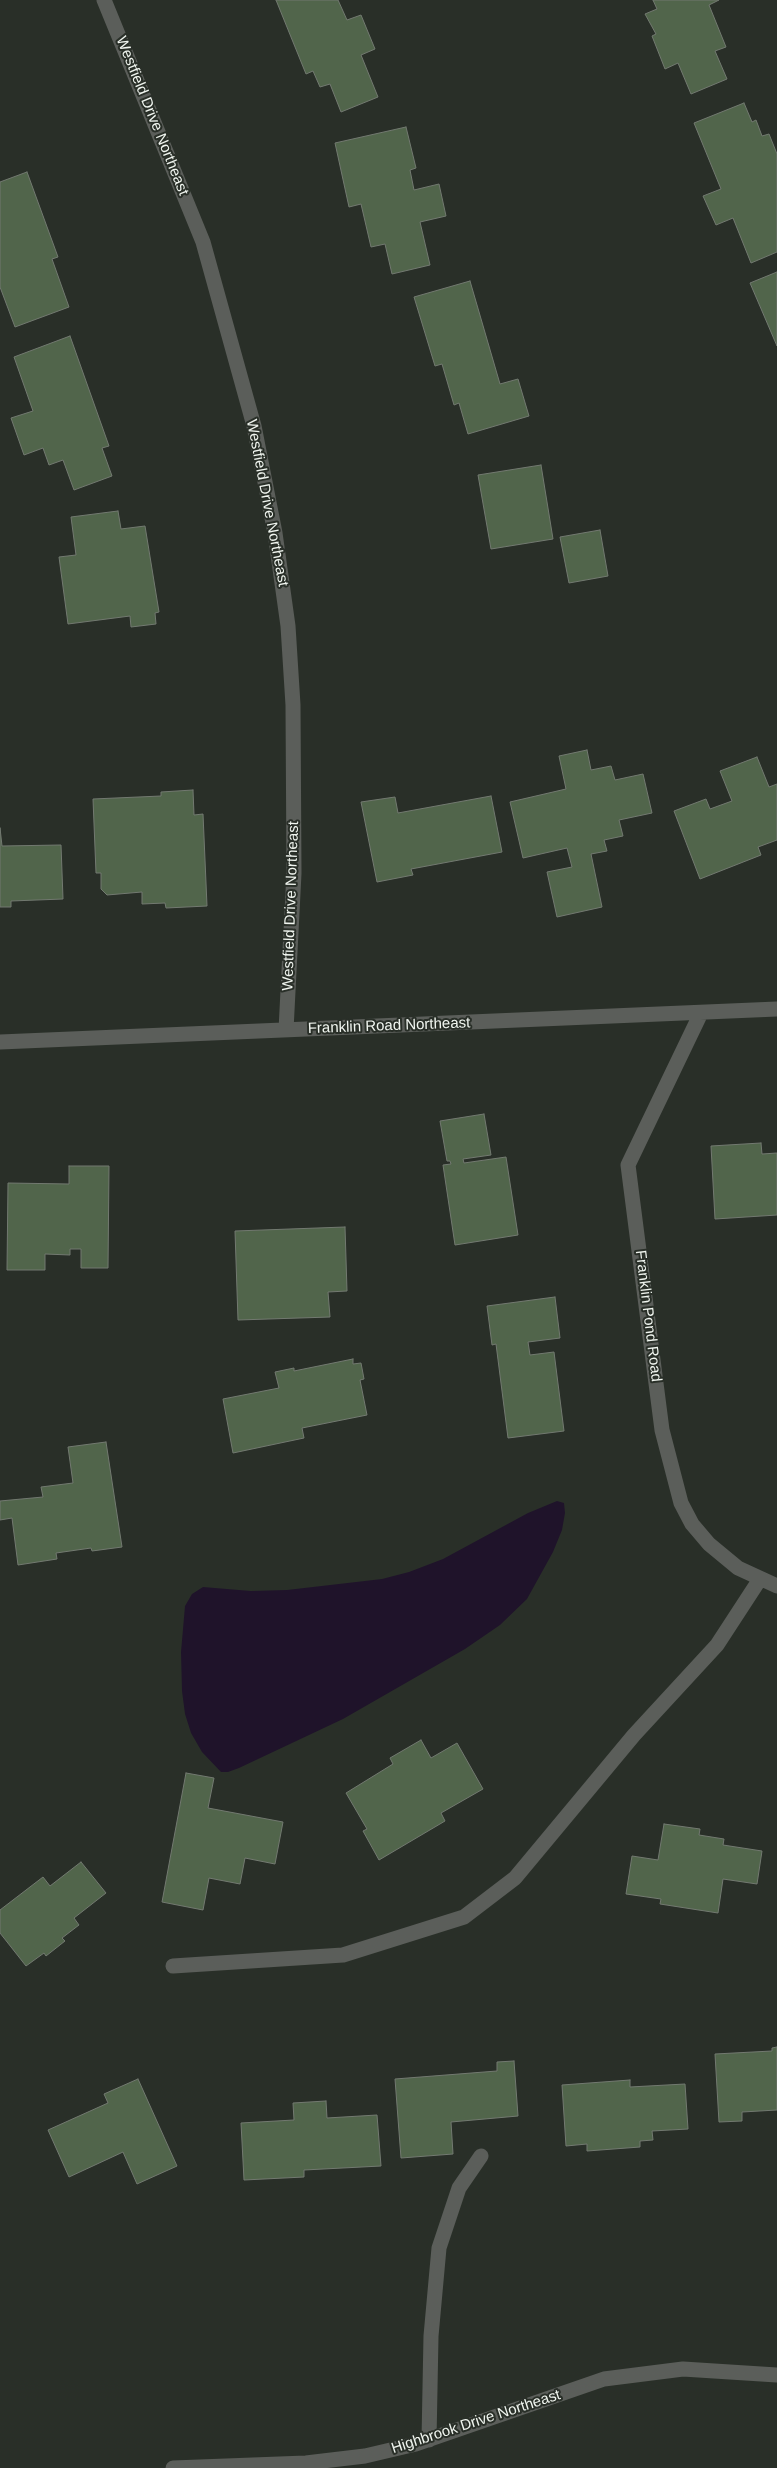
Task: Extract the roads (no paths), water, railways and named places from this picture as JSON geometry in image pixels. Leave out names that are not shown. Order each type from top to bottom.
[{"type":"street","name":"Westfield Drive Northeast","points":[[104,0],[203,242],[254,426],[276,533],[288,626],[293,704],[294,873],[286,1030]]},
{"type":"street","name":"Franklin Road Northeast","points":[[0,1042],[777,1009]]},
{"type":"street","name":"Franklin Pond Road","points":[[701,1013],[628,1165],[662,1430],[681,1503],[692,1524],[709,1544],[738,1568],[777,1586]]},
{"type":"street","points":[[174,1966],[343,1955],[464,1917],[515,1878],[634,1735],[717,1645],[760,1579]]},
{"type":"street","points":[[429,2440],[431,2336],[439,2248],[459,2188],[481,2156]]},
{"type":"street","name":"Highbrook Drive Northeast","points":[[173,2468],[306,2463],[366,2456],[429,2440],[604,2379],[683,2369],[777,2375]]}]
